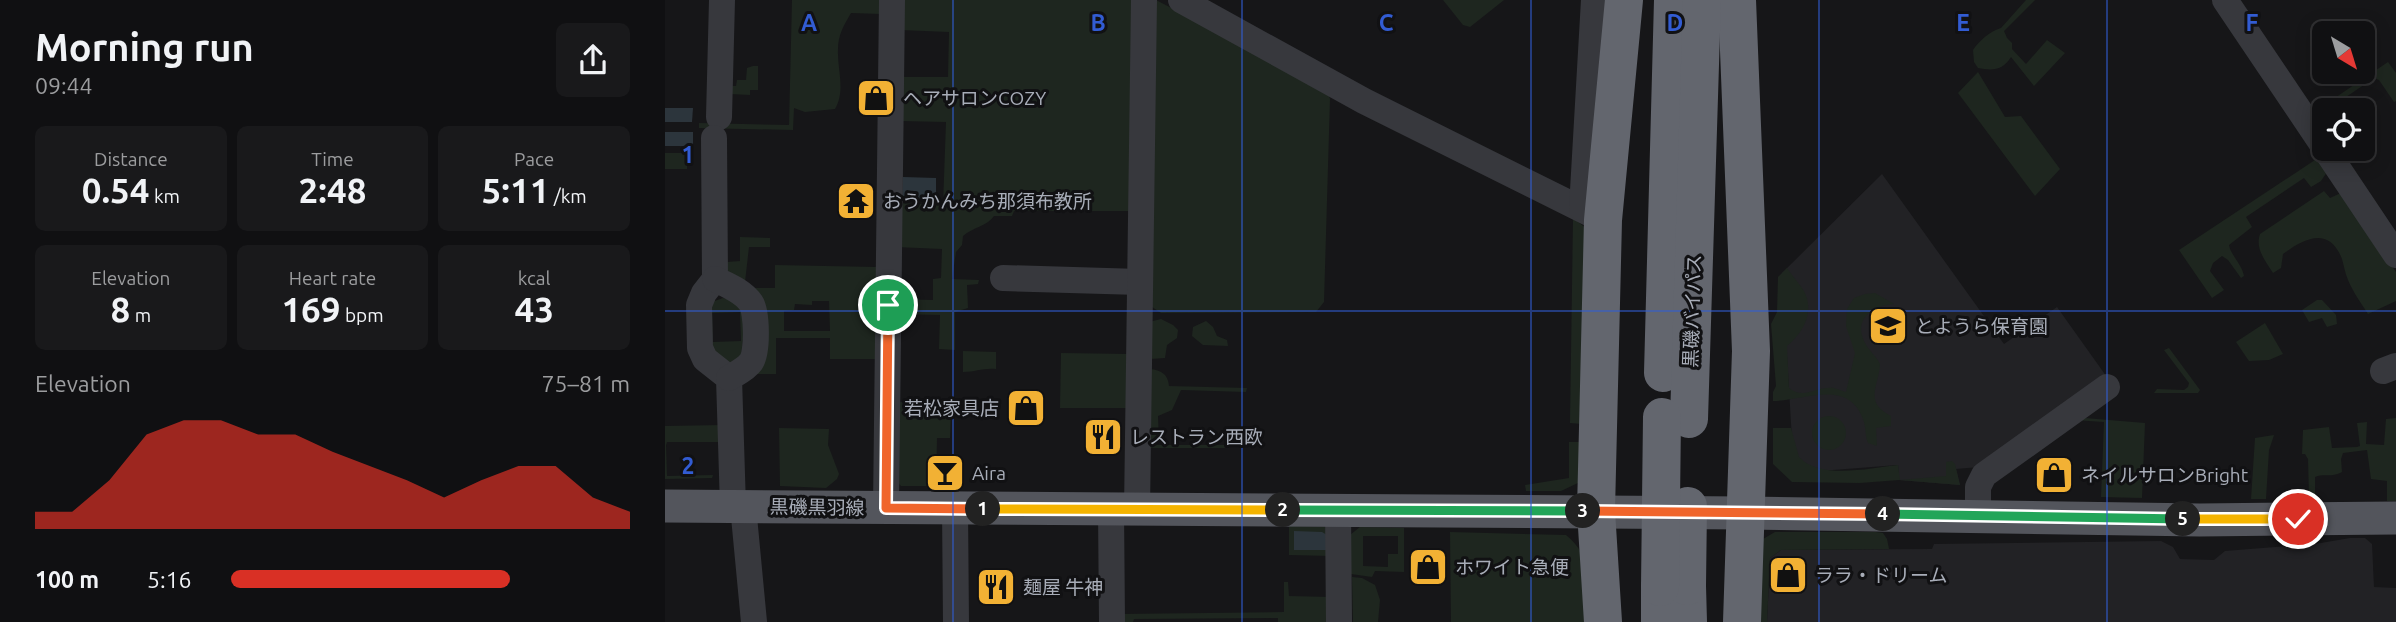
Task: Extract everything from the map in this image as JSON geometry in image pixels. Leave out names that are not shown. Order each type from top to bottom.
[{"type":"highway","points":[[1603,622],[1596,511],[1592,214],[1624,0]]},
{"type":"highway","name":"黒磯バイパス","points":[[1673,0],[1674,604]]},
{"type":"highway","name":"黒磯バイパス","points":[[1675,418],[1702,0]]},
{"type":"highway","points":[[1737,0],[1751,351],[1742,622]]},
{"type":"main road","name":"黒磯黒羽線","points":[[665,506],[1596,511],[2200,520],[2396,518]]},
{"type":"street","points":[[722,0],[715,278],[699,305],[701,348],[705,359],[729,378],[738,507],[754,622]]},
{"type":"street","points":[[886,508],[892,0]]},
{"type":"street","points":[[1112,622],[1124,510],[1140,282],[1144,0]]},
{"type":"street","points":[[1181,0],[1364,101],[1592,214],[1594,0]]},
{"type":"street","points":[[2225,0],[2312,129]]},
{"type":"street","points":[[2334,161],[2396,255]]},
{"type":"street","points":[[715,278],[739,292],[749,300],[754,309],[755,352],[752,361],[729,378]]},
{"type":"street","points":[[1003,278],[1140,282]]},
{"type":"street","points":[[1978,515],[1978,487],[1984,475],[2107,387]]},
{"type":"street","points":[[955,508],[956,622]]},
{"type":"street","points":[[1338,510],[1339,622]]},
{"type":"shaded area","points":[[792,0],[881,0],[881,14],[851,13],[842,30],[838,49],[840,95],[835,109],[805,112],[794,108],[793,130],[699,128],[699,123],[789,125]]},
{"type":"shaded area","points":[[901,0],[1156,0],[1327,89],[1330,99],[1324,302],[1316,312],[1161,313],[1149,305],[1128,211],[1014,211],[1012,216],[994,216],[963,236],[962,245],[956,252],[952,279],[979,280],[978,284],[967,285],[968,308],[955,312],[955,350],[939,349],[940,315],[895,314],[895,299],[933,300],[933,279],[941,278],[942,249],[896,247],[896,203],[943,205],[946,122],[900,121],[901,77],[948,77],[949,32],[900,30]]},
{"type":"shaded area","points":[[1443,0],[1504,0],[1470,27],[1463,25]]},
{"type":"shaded area","points":[[2026,0],[2035,0],[2004,31],[2012,43],[2012,49],[2026,64],[2047,40],[2065,53],[2034,86],[2011,57],[2005,65],[1993,69],[1978,68],[1974,62],[1975,47],[1989,34],[2001,28]]},
{"type":"shaded area","points":[[2388,62],[2396,73],[2396,101],[2394,102],[2379,80],[2375,78],[2375,71]]},
{"type":"shaded area","points":[[758,66],[758,90],[750,90],[750,95],[730,94],[730,86],[736,86],[737,80],[746,80],[747,68]]},
{"type":"shaded area","points":[[1978,72],[2005,117],[2021,116],[2060,169],[2035,196],[1958,93]]},
{"type":"shaded area","points":[[2355,84],[2365,84],[2346,98],[2335,98]]},
{"type":"shaded area","points":[[665,108],[693,108],[692,122],[665,122]]},
{"type":"shaded area","points":[[665,132],[693,132],[693,146],[665,146]]},
{"type":"shaded area","points":[[665,153],[687,153],[687,169],[665,169]]},
{"type":"shaded area","points":[[2313,161],[2320,161],[2327,172],[2321,181],[2311,187],[2304,178],[2246,217],[2252,227],[2229,245],[2244,276],[2241,278],[2222,256],[2213,263],[2210,271],[2224,290],[2212,298],[2179,250]]},
{"type":"shaded area","name":"とようら保育園","points":[[1882,174],[2004,344],[2057,307],[2109,380],[1990,466],[1956,469],[1960,485],[1899,480],[1898,465],[1794,473],[1782,273]]},
{"type":"shaded area","points":[[903,177],[936,178],[936,199],[902,198]]},
{"type":"shaded area","points":[[2324,191],[2330,198],[2341,193],[2396,272],[2396,301],[2368,314],[2350,284],[2337,248],[2323,239],[2307,240],[2283,254],[2281,268],[2273,273],[2260,250],[2260,234]]},
{"type":"shaded area","points":[[1573,218],[1587,229],[1582,424],[1570,423]]},
{"type":"shaded area","points":[[740,237],[770,238],[770,247],[749,247],[745,282],[752,288],[775,288],[775,265],[876,267],[876,359],[830,359],[830,338],[776,338],[776,374],[751,374],[739,281],[727,270],[727,262],[740,261]],"holes":[[[812,301],[829,301],[830,331],[784,331],[784,311],[794,310],[795,304],[812,305]]]},
{"type":"shaded area","points":[[1787,268],[1804,291],[1808,307],[1806,322],[1787,346],[1789,388],[1794,391],[1805,393],[1835,388],[1846,392],[1855,353],[1846,326],[1847,309],[1854,298],[1865,294],[1875,293],[1894,304],[1873,310],[1861,326],[1864,341],[1880,364],[1875,393],[1877,405],[1891,416],[1891,426],[1876,428],[1877,446],[1868,443],[1864,422],[1857,408],[1848,400],[1825,395],[1773,401],[1776,386],[1771,324],[1777,312],[1778,277]]},
{"type":"shaded area","points":[[723,298],[737,301],[746,310],[741,358],[728,364],[707,348],[712,302]],"holes":[[[740,312],[741,341],[713,342],[712,313]]]},
{"type":"shaded area","points":[[2317,300],[2322,300],[2336,315],[2337,324],[2327,327],[2322,318],[2309,322],[2302,310]]},
{"type":"shaded area","points":[[1161,319],[1178,330],[1177,338],[1167,345],[1165,358],[1150,359],[1149,322]]},
{"type":"shaded area","points":[[1206,321],[1217,336],[1227,340],[1228,346],[1203,345],[1192,336],[1193,327]]},
{"type":"shaded area","points":[[2265,323],[2283,354],[2269,360],[2249,361],[2236,342]]},
{"type":"shaded area","points":[[2169,348],[2200,390],[2198,393],[2154,393],[2157,389],[2184,390],[2188,387],[2189,383],[2164,350]]},
{"type":"shaded area","points":[[963,351],[996,352],[996,369],[963,372]]},
{"type":"shaded area","points":[[1061,353],[1129,354],[1128,408],[1060,408]]},
{"type":"shaded area","points":[[1150,369],[1163,373],[1169,386],[1247,388],[1246,392],[1181,390],[1172,410],[1158,416],[1157,445],[1224,445],[1225,448],[1151,448]]},
{"type":"shaded area","points":[[894,402],[972,403],[971,408],[954,408],[951,414],[950,438],[937,438],[936,486],[901,486],[893,477]]},
{"type":"shaded area","points":[[1829,416],[1841,421],[1846,433],[1841,445],[1829,450],[1817,445],[1812,433],[1817,421]]},
{"type":"shaded area","points":[[2073,417],[2145,423],[2142,498],[2101,497],[2104,422],[2073,420]]},
{"type":"shaded area","points":[[2396,418],[2396,501],[2387,501],[2387,481],[2371,479],[2367,450],[2343,453],[2342,472],[2315,477],[2315,502],[2312,506],[2294,500],[2292,497],[2297,491],[2303,493],[2304,497],[2309,497],[2308,459],[2302,454],[2303,430],[2329,427],[2332,448],[2357,447],[2360,446],[2357,423],[2367,422],[2366,444],[2384,445],[2386,419]]},
{"type":"shaded area","points":[[723,425],[723,442],[667,442],[666,445],[667,476],[713,475],[712,478],[665,479],[665,426]]},
{"type":"shaded area","points":[[779,428],[829,429],[828,445],[839,474],[837,479],[826,488],[780,486]]},
{"type":"shaded area","points":[[1773,428],[1791,428],[1799,457],[1820,468],[1846,471],[1898,465],[1900,480],[1946,476],[1946,462],[1952,461],[1960,485],[1899,480],[1860,483],[1792,482],[1773,464]]},
{"type":"shaded area","points":[[2274,435],[2269,450],[2266,499],[2251,499],[2255,438]]},
{"type":"shaded area","points":[[1569,442],[1583,442],[1580,482],[1561,491],[1526,491],[1525,485],[1569,478]]},
{"type":"shaded area","points":[[1289,526],[1325,527],[1331,556],[1289,555]]},
{"type":"shaded area","points":[[1360,527],[1404,528],[1404,572],[1375,571],[1372,577],[1351,574],[1350,535]],"holes":[[[1363,536],[1398,536],[1398,554],[1388,554],[1388,567],[1363,566]]]},
{"type":"shaded area","points":[[1294,531],[1322,532],[1327,535],[1326,550],[1294,550]]},
{"type":"shaded area","points":[[1450,532],[1566,535],[1575,544],[1585,563],[1590,622],[1451,622]]},
{"type":"shaded area","points":[[1775,532],[1883,533],[1889,549],[1781,550],[1770,558],[1767,622],[1757,622],[1763,539]]},
{"type":"shaded area","points":[[2365,538],[2372,544],[2374,587],[2396,588],[2396,622],[1767,622],[1770,558],[1781,550],[1932,549],[1934,544],[2161,541],[2173,547],[2180,559],[2214,560],[2225,551],[2315,544]]},
{"type":"shaded area","points":[[1352,577],[1362,578],[1375,585],[1380,600],[1378,622],[1353,622]]},
{"type":"shaded area","points":[[1284,582],[1288,582],[1289,596],[1331,597],[1331,622],[1278,622],[1278,618],[1134,619],[1133,622],[1120,622],[1120,614],[1284,612]]},
{"type":"place","name":"ヘアサロンCOZY","points":[[876,98]]},
{"type":"place","name":"おうかんみち那須布教所","points":[[856,201]]},
{"type":"place","name":"とようら保育園","points":[[1888,326]]},
{"type":"place","name":"若松家具店","points":[[1026,408]]},
{"type":"place","name":"レストラン西欧","points":[[1103,437]]},
{"type":"place","name":"Aira","points":[[945,473]]},
{"type":"place","name":"ネイルサロンBright","points":[[2054,475]]},
{"type":"place","name":"ホワイト急便","points":[[1428,567]]},
{"type":"place","name":"ララ・ドリーム","points":[[1788,575]]},
{"type":"place","name":"麺屋 牛神","points":[[996,587]]},
{"type":"route","points":[[888,305],[886,508],[1596,511],[2200,520],[2298,519]]}]
